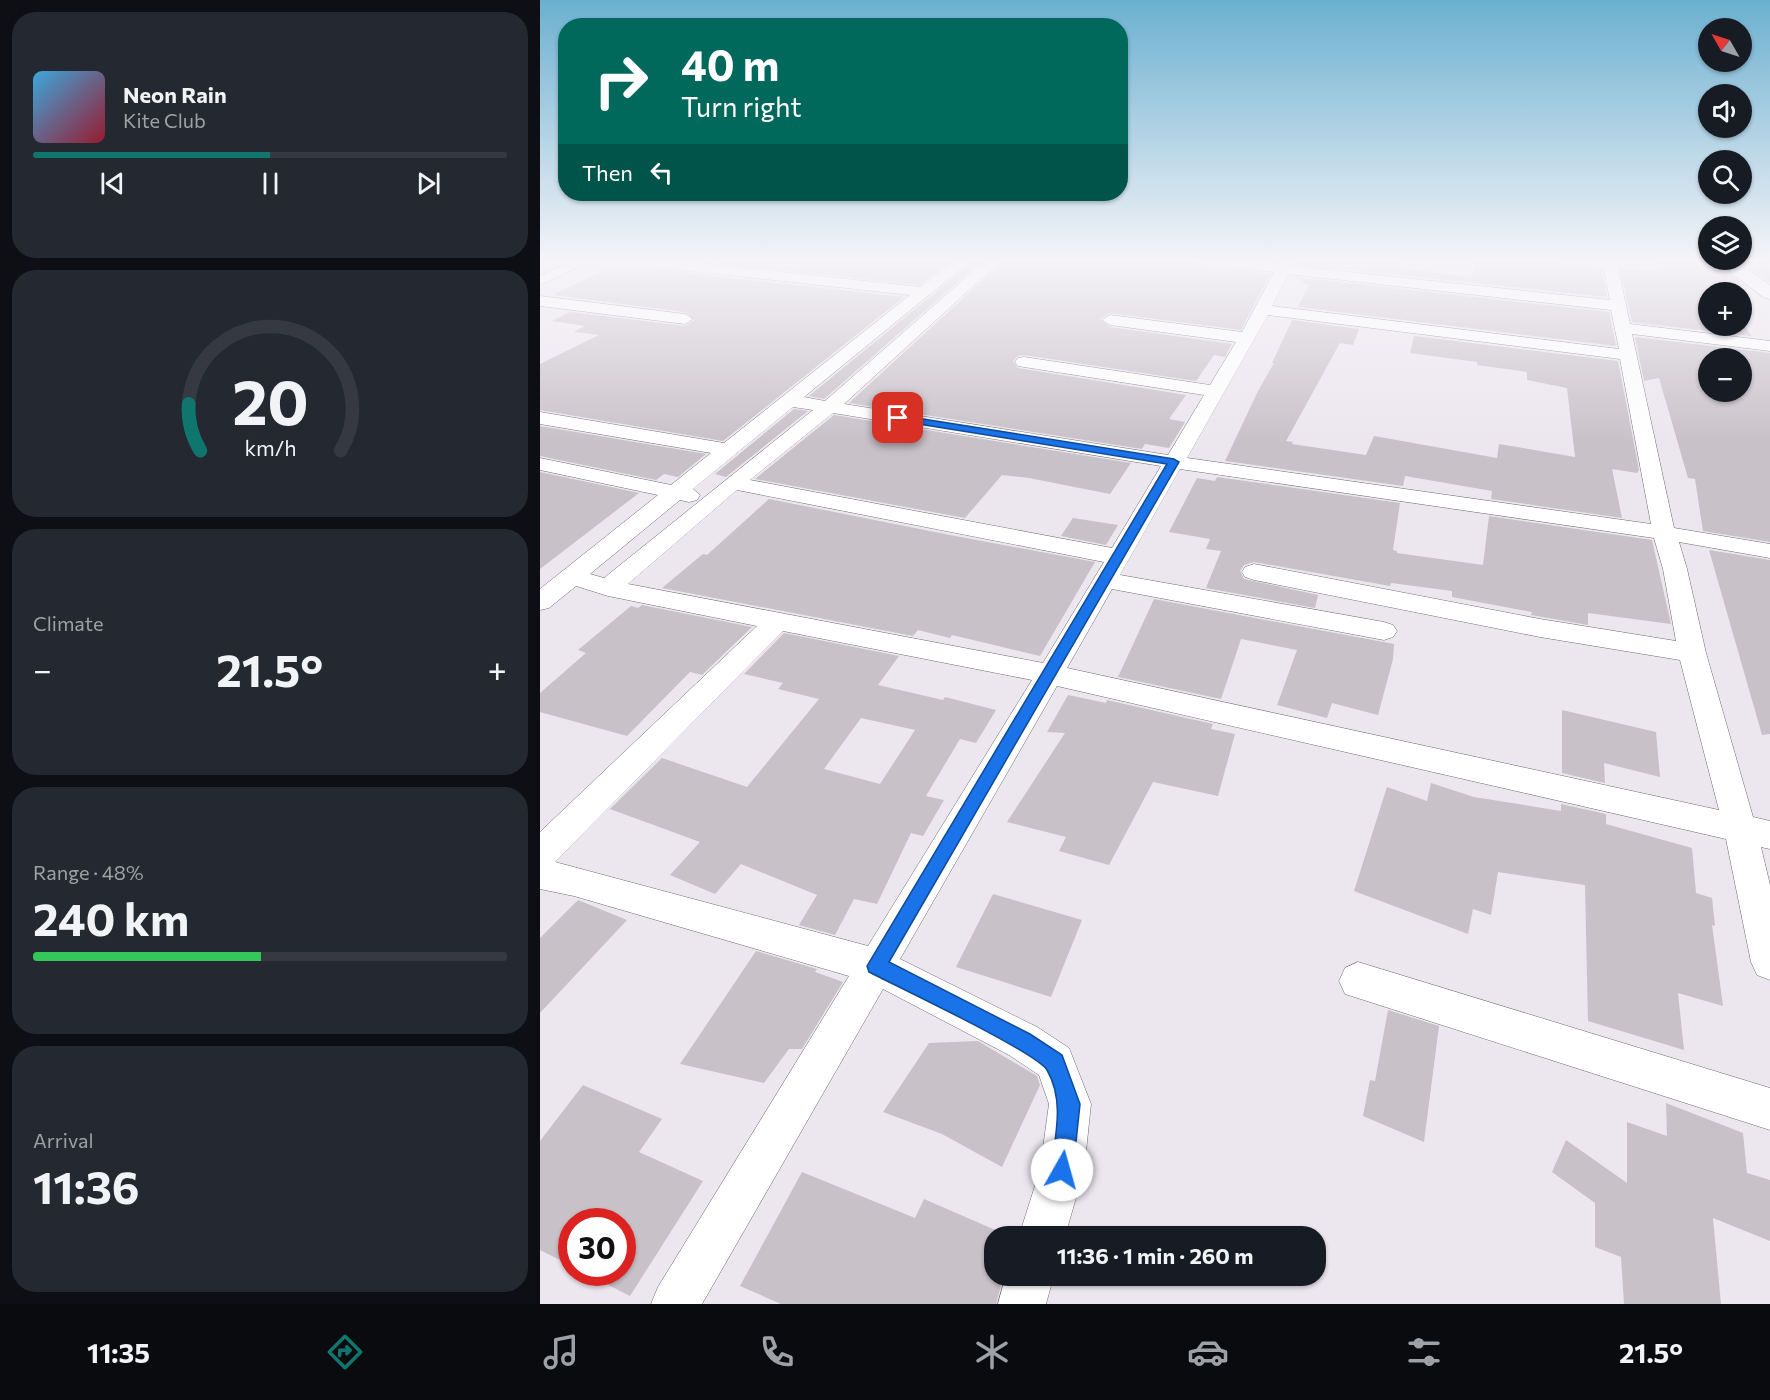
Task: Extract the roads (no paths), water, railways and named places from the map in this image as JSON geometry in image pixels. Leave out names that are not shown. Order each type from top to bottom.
[{"type":"street","points":[[540,602],[590,582],[712,501],[733,483],[895,320]]},
{"type":"street","points":[[590,582],[678,492],[730,450],[810,404],[920,320]]},
{"type":"street","points":[[1110,320],[1246,338]]},
{"type":"street","points":[[675,1304],[1050,674],[1257,320]]},
{"type":"street","points":[[1343,320],[1629,355]]},
{"type":"street","points":[[1622,320],[1664,533],[1675,569],[1692,653],[1755,832],[1770,962]]},
{"type":"street","points":[[1624,328],[1770,346]]},
{"type":"street","points":[[1024,362],[1215,391]]},
{"type":"street","points":[[810,404],[1174,462],[1664,533],[1770,551]]},
{"type":"street","points":[[540,418],[730,450]]},
{"type":"street","points":[[540,464],[712,501]]},
{"type":"street","points":[[733,483],[1384,631]]},
{"type":"street","points":[[1254,572],[1540,628],[1692,653]]},
{"type":"street","points":[[590,582],[1050,674],[1755,832]]},
{"type":"street","points":[[540,854],[777,621]]},
{"type":"street","points":[[540,874],[574,881],[876,966],[1023,1041],[1055,1062],[1070,1104],[1062,1170],[1045,1226]]},
{"type":"street","points":[[1358,981],[1770,1109]]},
{"type":"street","points":[[1022,1304],[1027,1286]]}]
